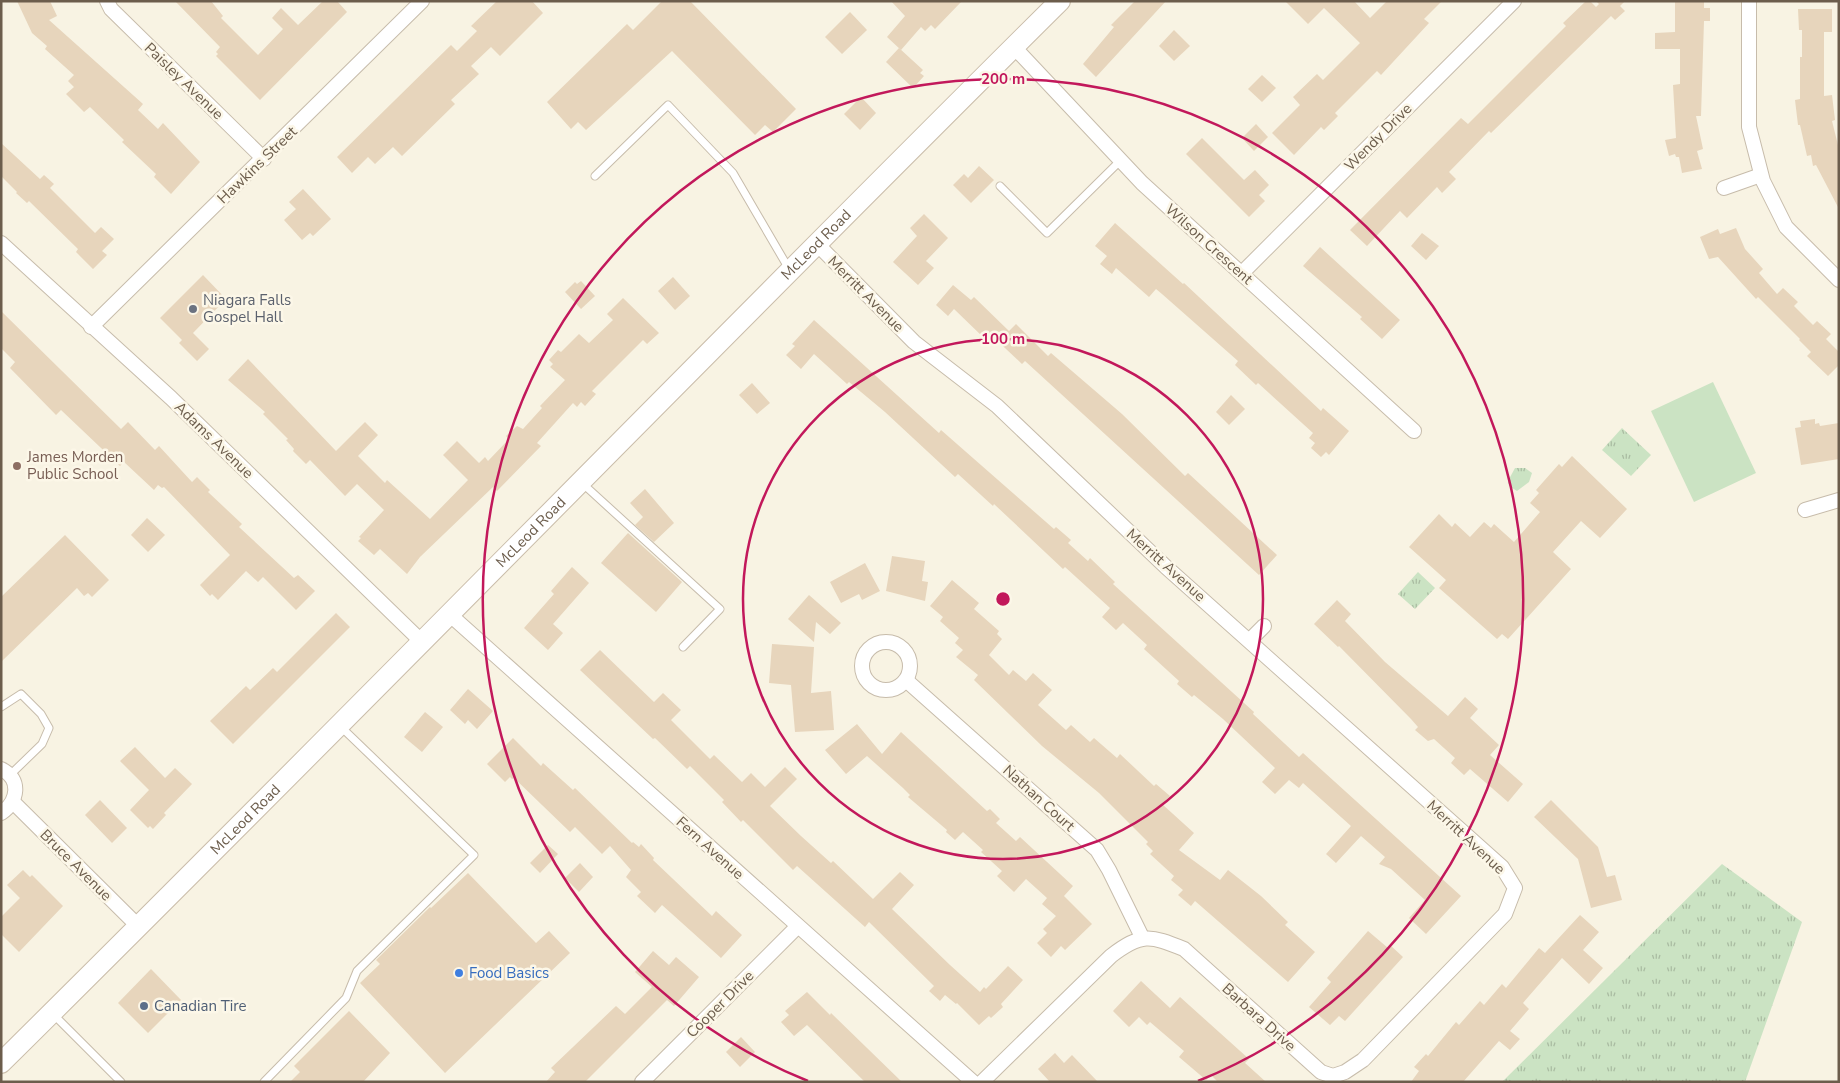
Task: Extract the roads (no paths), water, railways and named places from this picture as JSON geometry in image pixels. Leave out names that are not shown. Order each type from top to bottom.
[{"type":"main road","name":"McLeod Road","points":[[1,1063],[139,927],[789,270],[1060,1]]},
{"type":"street","name":"Paisley Avenue","points":[[107,1],[110,9],[264,159]]},
{"type":"street","name":"Hawkins Street","points":[[91,327],[264,159],[422,1]]},
{"type":"street","name":"Wendy Drive","points":[[1242,273],[1514,1]]},
{"type":"street","points":[[1749,1],[1750,127],[1761,175],[1786,227],[1839,280]]},
{"type":"street","name":"Wilson Crescent","points":[[1014,47],[1142,183],[1414,431]]},
{"type":"street","points":[[1724,188],[1761,175]]},
{"type":"street","name":"Merritt Avenue","points":[[816,243],[914,342],[997,406],[1166,567],[1502,867],[1515,888]]},
{"type":"street","name":"Adams Avenue","points":[[1,244],[171,398],[421,641]]},
{"type":"street","points":[[1805,510],[1839,500]]},
{"type":"street","name":"Fern Avenue","points":[[448,613],[797,927],[973,1082]]},
{"type":"street","points":[[1250,640],[1264,626]]},
{"type":"street","name":"Nathan Court","points":[[907,680],[1097,850],[1142,937]]},
{"type":"street","points":[[1,813],[13,802],[16,788],[5,772]]},
{"type":"street","name":"Bruce Avenue","points":[[13,802],[139,927]]},
{"type":"street","name":"Barbara Drive","points":[[1142,937],[1164,941],[1184,949],[1321,1072],[1333,1076],[1345,1072],[1363,1060],[1505,914],[1515,888]]},
{"type":"street","name":"Cooper Drive","points":[[642,1082],[797,927]]},
{"type":"street","points":[[982,1082],[1111,956],[1125,945],[1142,937]]},
{"type":"lane","points":[[595,176],[668,105],[733,173],[789,270]]},
{"type":"lane","points":[[1000,186],[1047,233],[1121,160]]},
{"type":"lane","points":[[580,481],[720,608],[683,647]]},
{"type":"lane","points":[[1,707],[21,694],[41,714],[49,728],[42,744],[5,772]]},
{"type":"lane","points":[[264,1082],[346,998],[356,971],[474,855],[339,725]]},
{"type":"lane","points":[[52,1013],[121,1082]]},
{"type":"place","name":"Niagara Falls Gospel Hall","points":[[193,309]]},
{"type":"place","name":"James Morden Public School","points":[[17,466]]},
{"type":"place","name":"Food Basics","points":[[459,973]]},
{"type":"place","name":"Canadian Tire","points":[[144,1006]]}]
